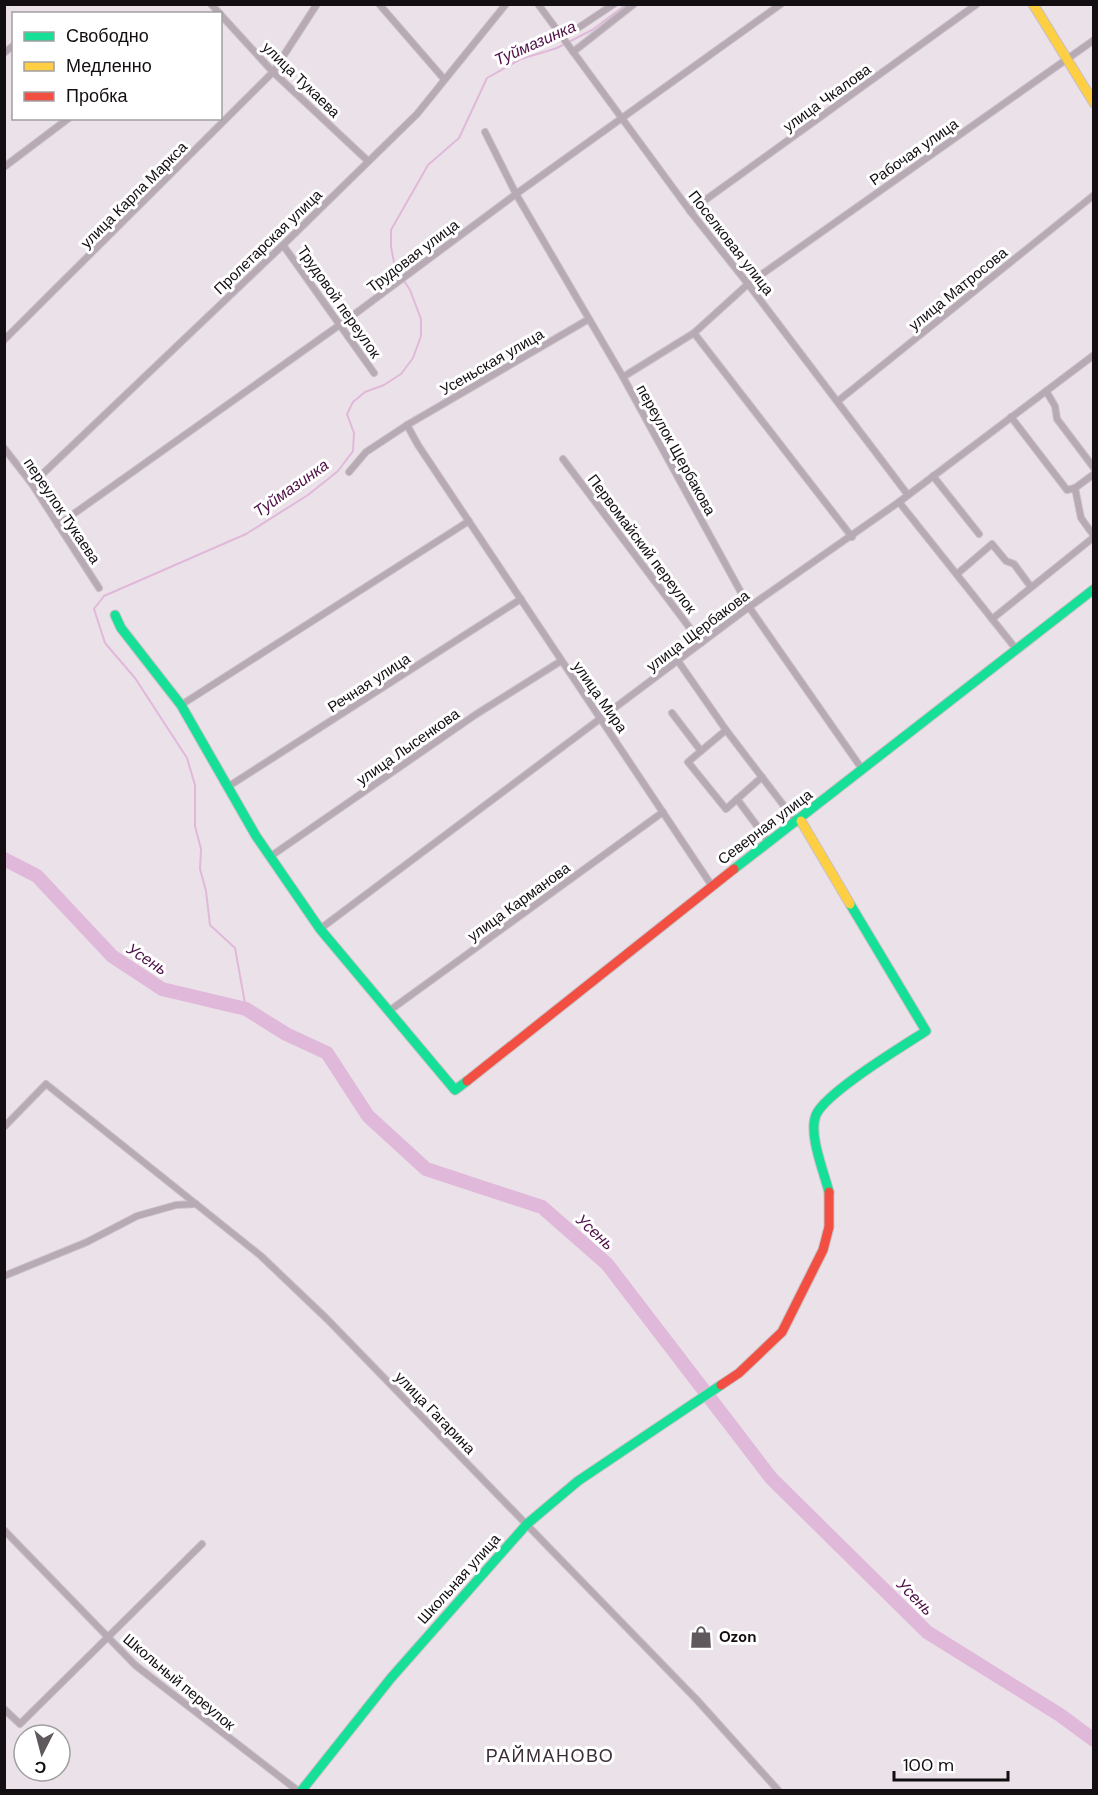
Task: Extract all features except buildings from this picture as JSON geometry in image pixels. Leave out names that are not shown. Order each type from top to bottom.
[{"type":"street","name":"улица Карла Маркса","points":[[4,340],[273,72],[317,4]]},
{"type":"street","points":[[379,4],[444,79]]},
{"type":"street","name":"Пролетарская улица","points":[[32,484],[417,114],[507,4]]},
{"type":"street","name":"Поселковая улица","points":[[538,4],[690,211],[908,495]]},
{"type":"street","points":[[567,43],[578,28],[614,4]]},
{"type":"street","points":[[567,43],[634,4]]},
{"type":"street","name":"Трудовая улица","points":[[58,525],[340,325],[516,194],[781,4]]},
{"type":"street","name":"улица Чкалова","points":[[690,211],[977,4]]},
{"type":"street","points":[[1034,4],[1094,103]]},
{"type":"street","name":"улица Тукаева","points":[[222,17],[273,72],[368,161]]},
{"type":"street","name":"Рабочая улица","points":[[623,377],[694,333],[748,284],[1094,40]]},
{"type":"street","points":[[4,167],[66,120]]},
{"type":"street","name":"переулок Щербакова","points":[[485,132],[516,194],[623,377],[749,607],[862,769]]},
{"type":"street","name":"улица Матросова","points":[[838,401],[1094,195]]},
{"type":"street","name":"Трудовой переулок","points":[[283,244],[374,374]]},
{"type":"street","name":"Усеньская улица","points":[[349,472],[366,452],[407,425],[589,319]]},
{"type":"street","points":[[694,333],[852,537]]},
{"type":"street","name":"улица Щербакова","points":[[320,929],[749,607],[852,537],[1094,355]]},
{"type":"street","points":[[1046,391],[1055,406],[1057,420],[1094,468]]},
{"type":"street","points":[[1011,417],[1067,490],[1075,488],[1094,474]]},
{"type":"street","name":"улица Мира","points":[[407,425],[418,445],[712,886]]},
{"type":"street","name":"переулок Тукаева","points":[[4,448],[32,484],[99,588]]},
{"type":"street","name":"Первомайский переулок","points":[[563,459],[701,643]]},
{"type":"street","points":[[933,476],[980,534]]},
{"type":"street","points":[[992,619],[1094,536],[1081,518],[1075,488]]},
{"type":"street","points":[[899,502],[1016,649]]},
{"type":"street","points":[[181,705],[469,521]]},
{"type":"street","points":[[957,574],[992,544],[1006,561],[1014,564],[1031,587]]},
{"type":"street","name":"Северная улица","points":[[389,1011],[455,1090],[712,886],[799,822],[862,769],[1094,589]]},
{"type":"street","name":"Речная улица","points":[[229,786],[521,599]]},
{"type":"street","points":[[115,615],[122,628],[181,705],[256,836],[320,929],[389,1011]]},
{"type":"street","name":"улица Лысенкова","points":[[271,856],[475,716],[561,661]]},
{"type":"street","points":[[678,661],[726,730],[799,822]]},
{"type":"street","points":[[672,713],[701,751]]},
{"type":"street","points":[[726,730],[688,762],[726,809],[762,777]]},
{"type":"street","points":[[737,799],[769,842]]},
{"type":"street","name":"улица Карманова","points":[[389,1011],[663,812]]},
{"type":"street","name":"Школьная улица","points":[[302,1791],[391,1678],[527,1524],[578,1481],[739,1373],[782,1332],[823,1250],[829,1227],[830,1197],[814,1136],[816,1115],[832,1095],[926,1031],[799,822]]},
{"type":"street","name":"улица Гагарина","points":[[4,1127],[46,1084],[261,1256],[327,1318],[527,1524],[697,1700],[778,1791]]},
{"type":"street","points":[[4,1276],[87,1242],[137,1216],[176,1205],[197,1204]]},
{"type":"street","name":"Школьный переулок","points":[[4,1530],[135,1665],[297,1791]]},
{"type":"street","points":[[4,1709],[20,1725],[202,1544]]},
{"type":"waterway","name":"Туймазинка","points":[[246,1009],[235,948],[210,925],[206,891],[200,869],[201,849],[195,826],[195,785],[187,758],[135,678],[105,643],[94,609],[104,596],[246,534],[308,495],[338,471],[353,451],[354,433],[347,414],[353,402],[365,392],[384,385],[401,374],[413,358],[421,336],[421,319],[410,290],[395,267],[391,247],[391,230],[428,165],[459,138],[487,78],[521,59],[557,48],[592,30],[627,4]]},
{"type":"waterway","name":"Усень","points":[[4,859],[37,876],[112,956],[162,989],[246,1009],[286,1034],[327,1053],[368,1116],[426,1169],[542,1207],[607,1264],[771,1478],[927,1632],[1060,1715],[1094,1740]]},
{"type":"traffic: fast","points":[[734,869],[1094,589]]},
{"type":"traffic: fast","points":[[115,615],[121,628],[181,705],[256,836],[320,929],[455,1090],[467,1081]]},
{"type":"traffic: fast","points":[[829,1192],[815,1142],[816,1115],[822,1106],[849,1083],[926,1031],[850,904]]},
{"type":"traffic: fast","points":[[302,1790],[391,1678],[527,1524],[578,1481],[721,1385]]},
{"type":"traffic: slow","points":[[1033,4],[1094,103]]},
{"type":"traffic: slow","points":[[801,821],[850,904]]},
{"type":"traffic: jam","points":[[467,1081],[734,869]]},
{"type":"traffic: jam","points":[[721,1385],[739,1373],[782,1332],[823,1250],[829,1227],[829,1192]]},
{"type":"place","name":"Ozon","points":[[701,1637]]},
{"type":"district","name":"РАЙМАНОВО","points":[[550,1756]]}]
